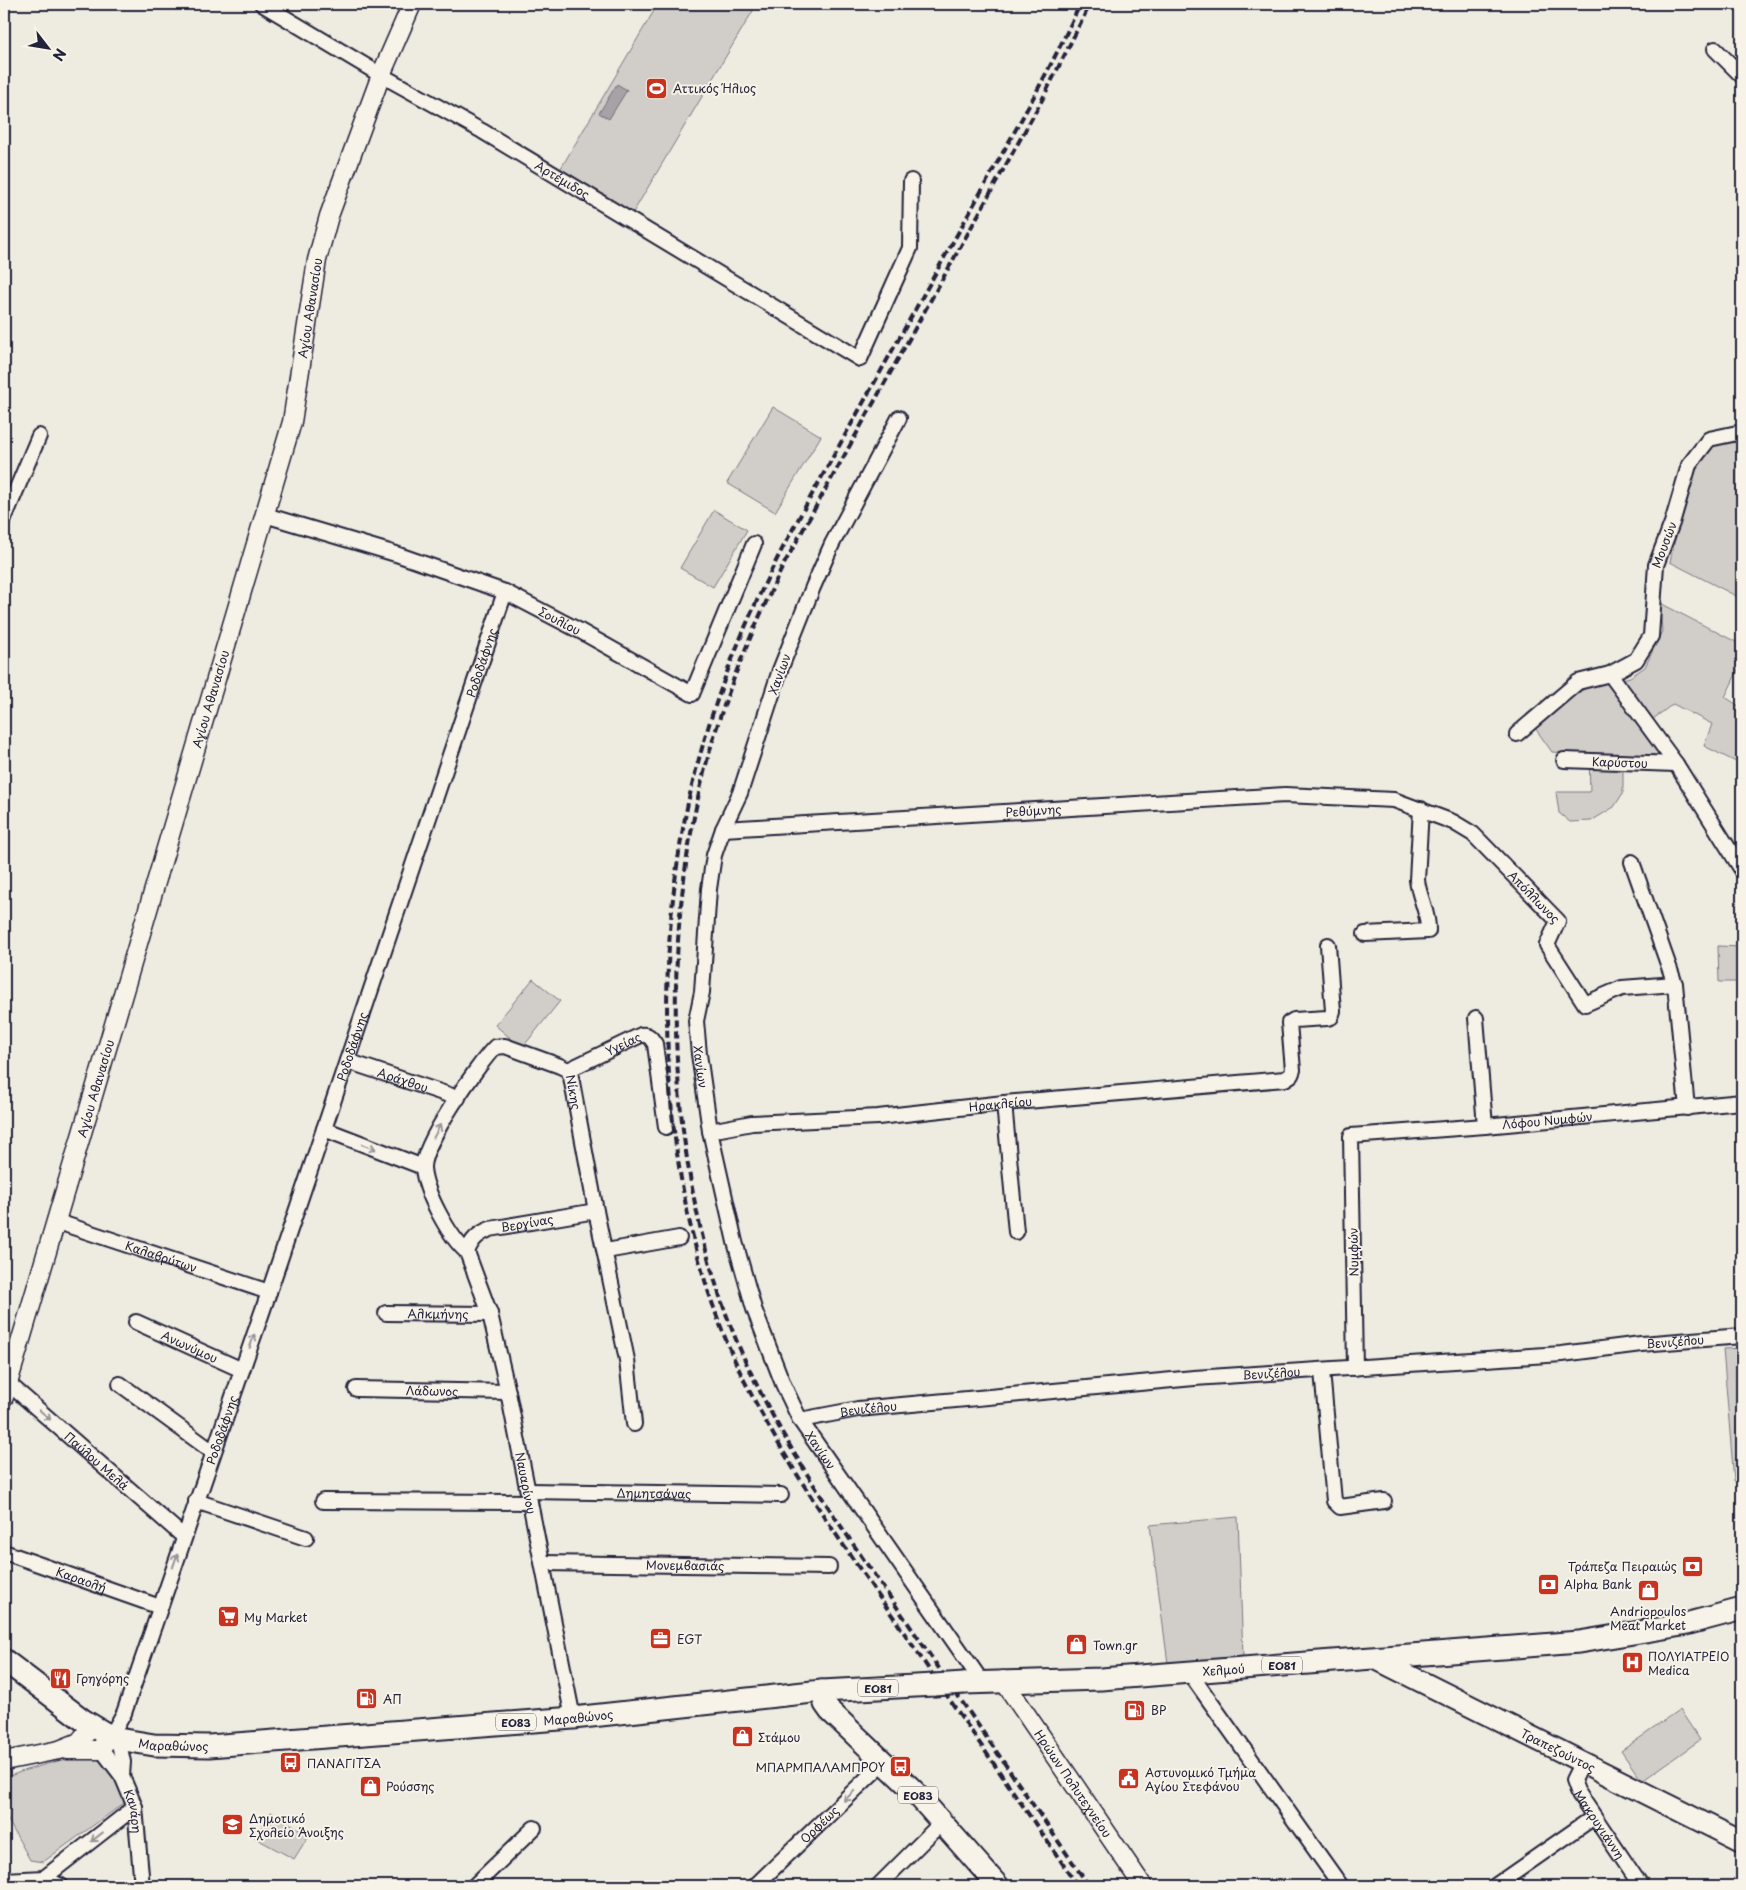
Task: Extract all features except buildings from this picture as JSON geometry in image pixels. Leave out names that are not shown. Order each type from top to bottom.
[{"type":"main road","name":"Χελμού","points":[[822,1691],[983,1682],[1101,1679],[1579,1642],[1682,1625],[1742,1609]]},
{"type":"main road","name":"Τραπεζούντος","points":[[1374,1658],[1742,1842]]},
{"type":"main road","name":"Μαραθώνος","points":[[4,1660],[109,1741],[154,1745],[209,1746],[573,1718],[822,1691]]},
{"type":"main road","name":"ΕΟ83","points":[[822,1691],[825,1704],[830,1711],[884,1762],[942,1822],[998,1886]]},
{"type":"street","name":"Αρτέμιδος","points":[[262,4],[381,76],[482,130],[860,359],[910,248],[911,181]]},
{"type":"street","name":"Αγίου Αθανασίου","points":[[6,1390],[292,422],[317,260],[329,216],[381,76],[412,4]]},
{"type":"street","points":[[1715,49],[1742,76]]},
{"type":"street","name":"Χανίων","points":[[899,418],[832,544],[813,587],[780,670],[740,792],[723,829],[714,855],[709,889],[702,992],[696,1021],[698,1054],[710,1131],[735,1242],[754,1309],[783,1384],[800,1420],[983,1682]]},
{"type":"street","name":"Μουσών","points":[[1517,734],[1578,682],[1610,674],[1636,660],[1651,636],[1656,565],[1672,523],[1688,465],[1709,439],[1742,432]]},
{"type":"street","points":[[4,519],[39,436]]},
{"type":"street","name":"Σουλίου","points":[[265,514],[396,554],[505,592],[580,631],[692,694],[754,544]]},
{"type":"street","name":"Ροδοδάφνης","points":[[109,1741],[124,1713],[269,1292],[505,592]]},
{"type":"street","points":[[1610,674],[1676,764],[1742,870]]},
{"type":"street","name":"Καρύστου","points":[[1564,760],[1676,764]]},
{"type":"street","name":"Ρεθύμνης","points":[[723,829],[1285,795],[1345,798]]},
{"type":"street","name":"Απόλλωνος","points":[[1345,798],[1394,800],[1453,822],[1473,834],[1558,921],[1547,945],[1585,1004],[1622,988],[1675,984]]},
{"type":"street","points":[[1365,934],[1428,931],[1426,909],[1418,891],[1417,880],[1421,809]]},
{"type":"street","points":[[1632,862],[1675,984],[1687,1108]]},
{"type":"street","name":"Ηρακλείου","points":[[710,1131],[752,1123],[878,1117],[1004,1103],[1285,1079],[1294,1070],[1289,1024],[1294,1020],[1331,1017],[1333,1011],[1328,945]]},
{"type":"street","points":[[1476,1018],[1485,1126]]},
{"type":"street","name":"Υγείας","points":[[568,1070],[646,1034],[651,1037],[655,1044],[666,1128]]},
{"type":"street","name":"Νίκης","points":[[467,1252],[453,1238],[428,1191],[423,1166],[431,1141],[486,1056],[496,1047],[505,1046],[568,1070],[571,1077],[627,1360],[634,1424]]},
{"type":"street","name":"Αράχθου","points":[[347,1061],[458,1098]]},
{"type":"street","name":"Λόφου Νυμφών","points":[[1351,1136],[1485,1126],[1742,1102]]},
{"type":"street","points":[[1004,1103],[1016,1232]]},
{"type":"street","points":[[324,1130],[423,1166]]},
{"type":"street","name":"Νυμφών","points":[[1351,1136],[1355,1368]]},
{"type":"street","name":"Βεργίνας","points":[[467,1252],[476,1236],[490,1229],[596,1211]]},
{"type":"street","name":"Καλαβρύτων","points":[[55,1221],[269,1292]]},
{"type":"street","points":[[606,1251],[679,1238]]},
{"type":"street","name":"Ναυαρίνου","points":[[467,1252],[490,1314],[508,1392],[573,1718]]},
{"type":"street","name":"Αλκμήνης","points":[[386,1313],[490,1314]]},
{"type":"street","name":"Ανωνύμου","points":[[136,1322],[242,1370]]},
{"type":"street","name":"Βενιζέλου","points":[[800,1420],[868,1408],[1194,1378],[1562,1354],[1640,1344],[1742,1336]]},
{"type":"street","points":[[1322,1371],[1334,1501],[1340,1507],[1384,1501]]},
{"type":"street","points":[[120,1384],[213,1452]]},
{"type":"street","name":"Λάδωνος","points":[[356,1389],[508,1392]]},
{"type":"street","name":"Παύλου Μελά","points":[[6,1390],[184,1537]]},
{"type":"street","name":"Δημητσάνας","points":[[323,1501],[529,1496],[781,1495]]},
{"type":"street","points":[[196,1501],[306,1538]]},
{"type":"street","name":"Καραολή","points":[[4,1552],[160,1607]]},
{"type":"street","name":"Μονεμβασιάς","points":[[543,1564],[829,1567]]},
{"type":"street","points":[[1189,1672],[1341,1886]]},
{"type":"street","name":"Ηρώων Πολυτεχνείου","points":[[983,1682],[1143,1886]]},
{"type":"street","points":[[58,1750],[82,1740],[92,1726]]},
{"type":"street","points":[[4,1761],[109,1741],[105,1754],[122,1776]]},
{"type":"street","name":"Κανάρη","points":[[109,1741],[123,1762],[122,1776],[135,1807],[142,1886]]},
{"type":"street","name":"Ορφέως","points":[[755,1886],[884,1762]]},
{"type":"street","name":"Μακρυγιάννη","points":[[1582,1762],[1572,1780],[1577,1791],[1641,1886]]},
{"type":"street","points":[[44,1878],[135,1807]]},
{"type":"street","points":[[1495,1886],[1594,1817]]},
{"type":"street","points":[[878,1886],[942,1822]]},
{"type":"street","points":[[474,1886],[534,1828]]},
{"type":"street","points":[[4,1880],[44,1878],[61,1886]]},
{"type":"shaded area","name":"Αττικός Ήλιος","points":[[658,4],[757,4],[631,216],[558,173]]},
{"type":"shaded area","points":[[617,84],[627,90],[609,119],[599,113]]},
{"type":"shaded area","points":[[773,407],[821,436],[775,512],[727,483]]},
{"type":"shaded area","points":[[1722,443],[1742,443],[1742,599],[1670,562],[1685,499],[1698,467],[1705,455],[1714,446]]},
{"type":"shaded area","points":[[714,510],[747,530],[713,587],[680,568]]},
{"type":"shaded area","points":[[1660,603],[1742,645],[1742,662],[1725,697],[1742,708],[1742,765],[1704,746],[1712,724],[1673,704],[1641,728],[1664,758],[1623,757],[1623,793],[1614,807],[1591,821],[1570,822],[1559,813],[1556,792],[1590,792],[1589,755],[1552,752],[1535,728],[1564,701],[1588,687],[1630,677],[1645,667],[1662,631]]},
{"type":"shaded area","points":[[1718,946],[1742,947],[1742,982],[1719,982]]},
{"type":"shaded area","points":[[533,979],[560,1001],[522,1048],[495,1025]]},
{"type":"shaded area","points":[[1742,1348],[1742,1480],[1734,1481],[1723,1349]]},
{"type":"shaded area","points":[[1238,1517],[1243,1657],[1168,1664],[1150,1525]]},
{"type":"shaded area","points":[[1680,1710],[1700,1740],[1642,1781],[1621,1751]]},
{"type":"shaded area","points":[[79,1755],[95,1755],[109,1765],[122,1791],[124,1803],[43,1862],[30,1860],[4,1813],[4,1778]]},
{"type":"shaded area","points":[[271,1812],[309,1835],[294,1859],[255,1838]]},
{"type":"railway","points":[[1078,1886],[814,1501],[759,1410],[743,1378],[716,1312],[694,1243],[680,1170],[670,1095],[667,1020],[669,946],[676,873],[688,803],[694,776],[718,696],[738,644],[788,538],[1031,102],[1080,4]]},
{"type":"railway","points":[[1089,1886],[862,1558],[785,1438],[752,1375],[723,1305],[701,1231],[686,1153],[678,1072],[676,992],[680,912],[691,835],[707,761],[731,686],[761,612],[784,564],[1042,100],[1090,4]]},
{"type":"place","name":"Αττικός Ήλιος","points":[[657,88]]},
{"type":"place","name":"Τράπεζα Πειραιώς","points":[[1693,1566]]},
{"type":"place","name":"Alpha Bank","points":[[1548,1584]]},
{"type":"place","name":"Andriopoulos Meat Market","points":[[1648,1590]]},
{"type":"place","name":"My Market","points":[[228,1617]]},
{"type":"place","name":"EGT","points":[[661,1639]]},
{"type":"place","name":"Town.gr","points":[[1077,1645]]},
{"type":"place","name":"ΠΟΛΥΙΑΤΡΕΙΟ Medica","points":[[1632,1663]]},
{"type":"place","name":"Γρηγόρης","points":[[60,1678]]},
{"type":"place","name":"ΑΠ","points":[[367,1699]]},
{"type":"place","name":"BP","points":[[1135,1710]]},
{"type":"place","name":"Στάμου","points":[[742,1737]]},
{"type":"place","name":"ΠΑΝΑΓΙΤΣΑ","points":[[291,1763]]},
{"type":"place","name":"ΜΠΑΡΜΠΑΛΑΜΠΡΟΥ","points":[[901,1767]]},
{"type":"place","name":"Αστυνομικό Τμήμα Αγίου Στεφάνου","points":[[1129,1779]]},
{"type":"place","name":"Ρούσσης","points":[[370,1786]]},
{"type":"place","name":"Δημοτικό Σχολείο Άνοιξης","points":[[233,1825]]}]
